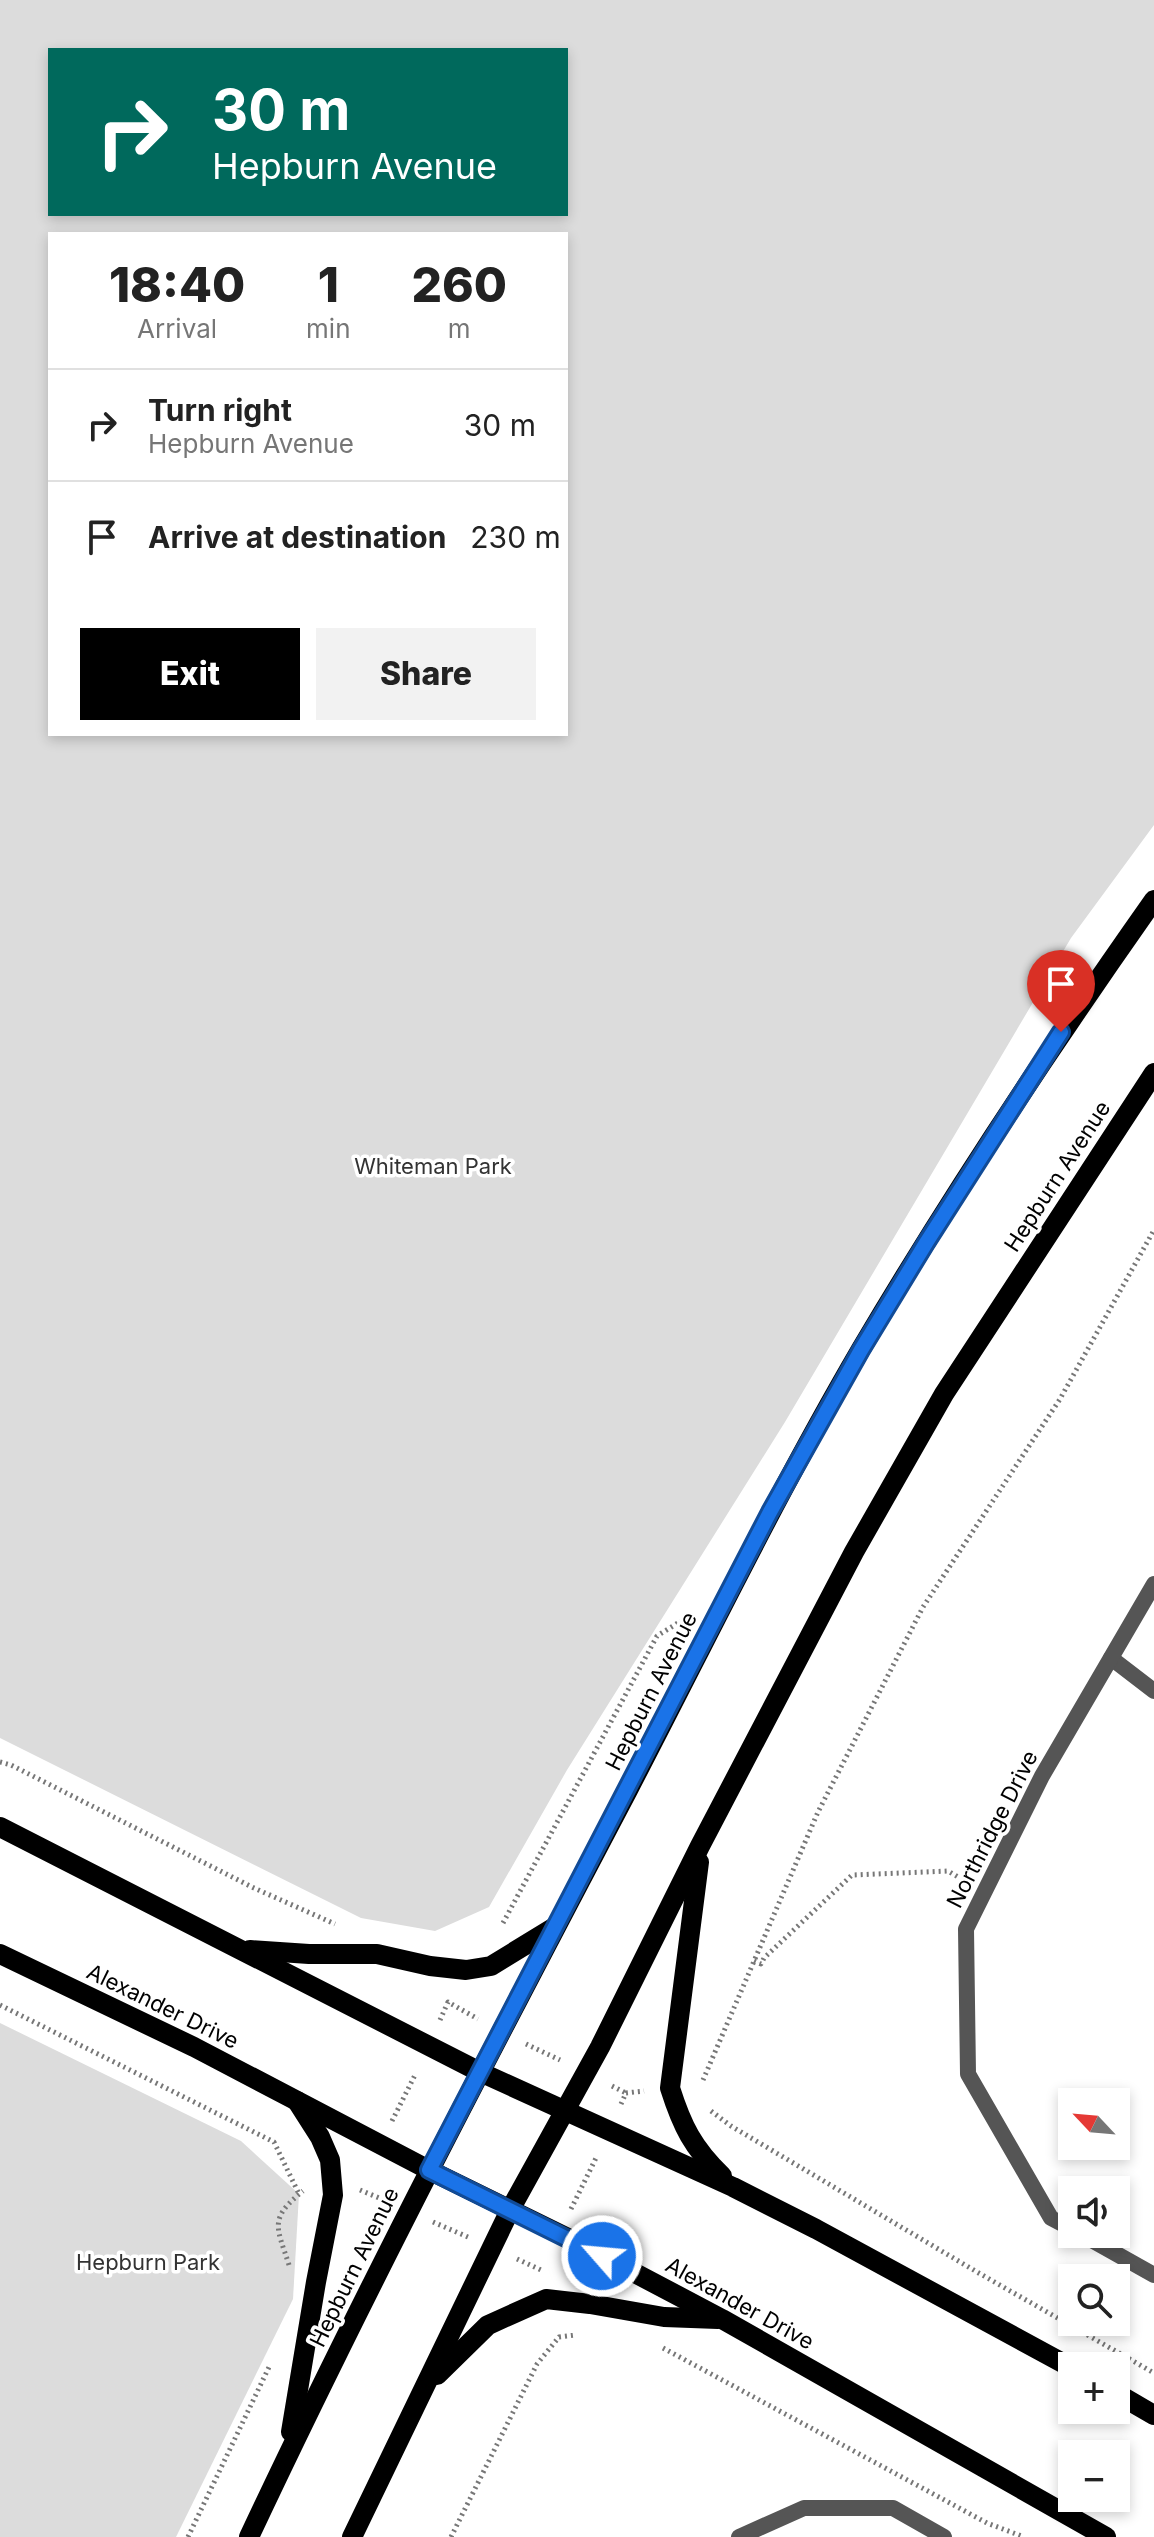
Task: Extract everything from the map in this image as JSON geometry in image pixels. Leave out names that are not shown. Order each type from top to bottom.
[{"type":"main road","name":"Hepburn Avenue","points":[[249,2537],[429,2170],[763,1525],[861,1350],[975,1163],[1061,1032],[1154,900]]},
{"type":"main road","name":"Hepburn Avenue","points":[[352,2537],[510,2210],[600,2047],[700,1846],[854,1552],[944,1394],[1154,1073]]},
{"type":"main road","points":[[0,1827],[480,2072],[733,2187],[1058,2360]]},
{"type":"main road","points":[[700,1846],[670,2088],[681,2123],[701,2156],[733,2187]]},
{"type":"main road","points":[[238,1949],[309,1954],[377,1954],[430,1966],[466,1970],[491,1966],[555,1926]]},
{"type":"main road","name":"Alexander Drive","points":[[0,1954],[194,2047],[722,2319],[1106,2537]]},
{"type":"main road","points":[[287,2456],[333,2195],[330,2160],[320,2137],[295,2099]]},
{"type":"main road","points":[[425,2386],[488,2325],[546,2299],[664,2317],[722,2319]]},
{"type":"main road","points":[[1130,2401],[1154,2415]]},
{"type":"street","name":"Northridge Drive","points":[[1058,2222],[1051,2218],[968,2074],[966,1929],[1042,1776],[1154,1584]]},
{"type":"street","points":[[1111,1658],[1154,1691]]},
{"type":"street","points":[[1106,2248],[1154,2275]]},
{"type":"street","points":[[739,2537],[804,2508],[893,2508],[944,2537]]},
{"type":"path","points":[[292,2275],[278,2230],[278,2219],[283,2208],[304,2190],[333,2195],[360,2190],[542,2271],[626,2093],[700,2085],[818,1812],[923,1607],[1060,1399],[1154,1230]]},
{"type":"path","points":[[492,1932],[504,1923],[517,1902],[657,1636],[681,1620]]},
{"type":"path","points":[[0,1762],[254,1888],[341,1926]]},
{"type":"path","points":[[754,1961],[761,1964],[852,1875],[948,1871],[985,1892]]},
{"type":"path","points":[[430,1966],[448,2002]]},
{"type":"path","points":[[0,2005],[274,2142],[299,2194]]},
{"type":"path","points":[[711,2110],[731,2126],[1154,2373]]},
{"type":"path","points":[[546,2299],[559,2337]]},
{"type":"path","points":[[451,2537],[537,2364],[559,2337],[586,2333]]},
{"type":"path","points":[[657,2345],[987,2523],[1024,2537]]},
{"type":"path","points":[[188,2537],[274,2355]]},
{"type":"green space","name":"Whiteman Park","points":[[0,0],[1154,0],[1154,825],[1071,938],[785,1422],[567,1770],[489,1907],[435,1931],[361,1918],[0,1738]]},
{"type":"green space","name":"Hepburn Park","points":[[0,2023],[241,2141],[299,2194],[293,2299],[176,2537],[0,2537]]},
{"type":"route","points":[[602,2256],[429,2170],[770,1512],[861,1350],[958,1189],[1061,1032]]}]
